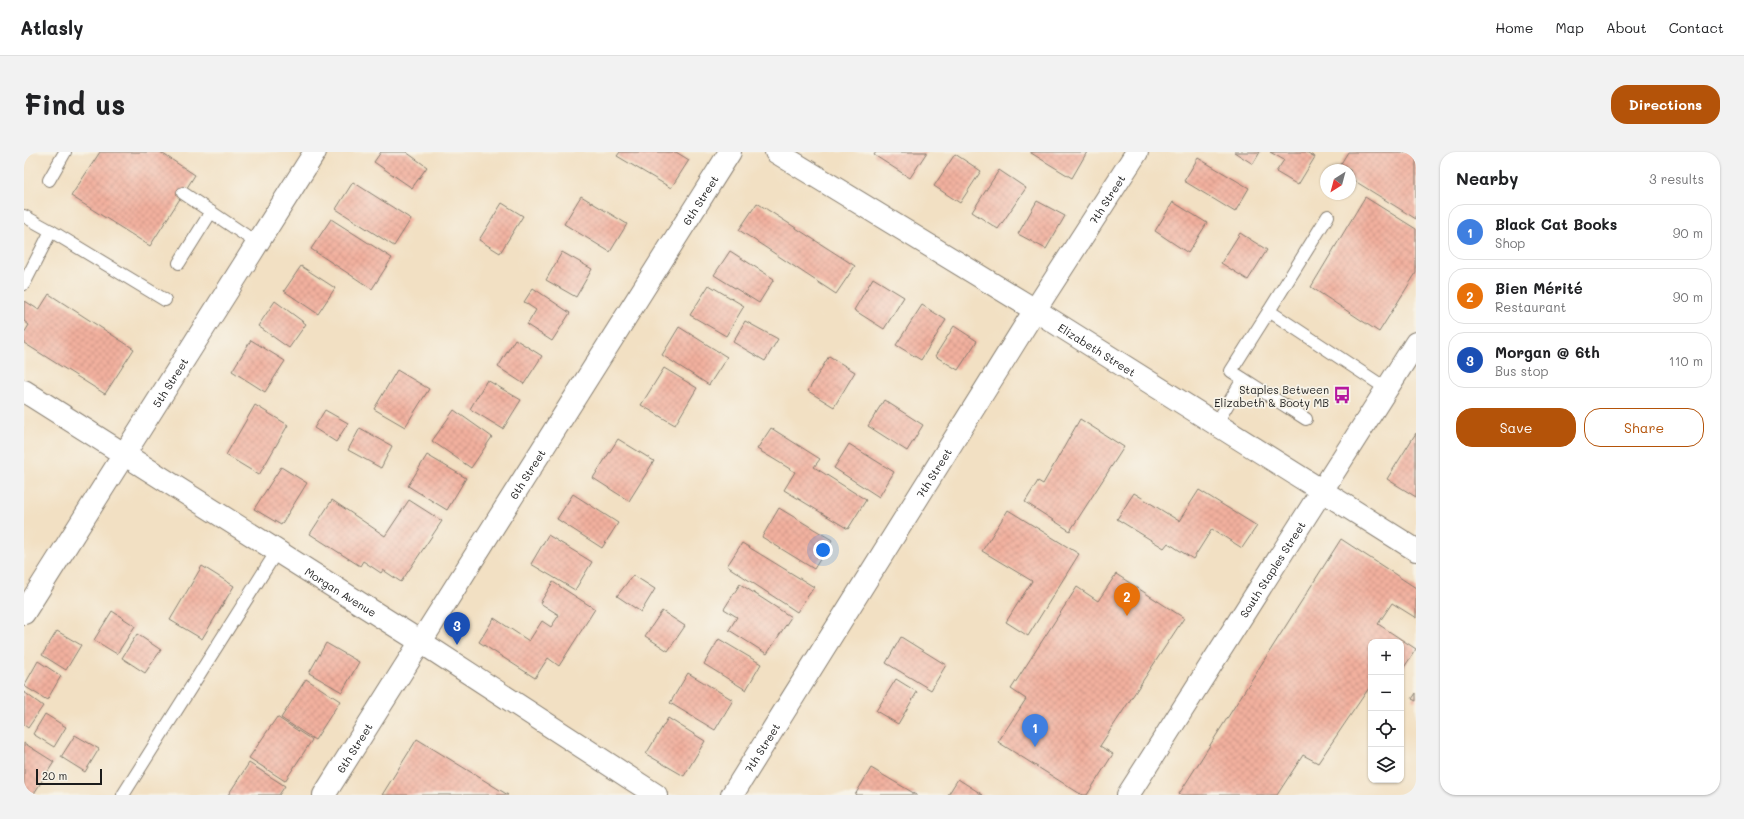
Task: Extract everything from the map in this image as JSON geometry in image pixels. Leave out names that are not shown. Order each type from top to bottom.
[{"type":"street","name":"5th Street","points":[[24,613],[315,152]]},
{"type":"street","name":"6th Street","points":[[324,795],[730,152]]},
{"type":"street","name":"Elizabeth Street","points":[[776,152],[1035,310],[1416,550]]},
{"type":"street","name":"7th Street","points":[[732,795],[1035,310],[1137,152]]},
{"type":"street","name":"South Staples Street","points":[[1128,795],[1416,343]]},
{"type":"street","name":"Morgan Avenue","points":[[24,391],[421,642],[656,795]]},
{"type":"lane","points":[[50,180],[65,152]]},
{"type":"lane","points":[[183,193],[258,243]]},
{"type":"lane","points":[[179,263],[211,212]]},
{"type":"lane","points":[[24,216],[165,300]]},
{"type":"lane","points":[[1306,419],[1231,371],[1328,216]]},
{"type":"lane","points":[[24,284],[51,231]]},
{"type":"lane","points":[[1269,311],[1387,389]]},
{"type":"lane","points":[[1216,424],[1243,379]]},
{"type":"lane","points":[[123,795],[278,551]]},
{"type":"building","points":[[100,152],[160,152],[195,175],[150,246],[71,196]]},
{"type":"building","points":[[381,152],[406,152],[427,167],[412,188],[374,162]]},
{"type":"building","points":[[620,152],[676,152],[689,160],[671,188],[617,156]]},
{"type":"building","points":[[876,152],[927,152],[910,178],[874,155]]},
{"type":"building","points":[[1031,152],[1087,152],[1072,178]]},
{"type":"building","points":[[1234,152],[1260,152],[1253,164]]},
{"type":"building","points":[[1270,152],[1306,152],[1315,157],[1298,185],[1276,172],[1284,160]]},
{"type":"building","points":[[1348,152],[1416,152],[1416,219],[1356,182],[1356,164],[1341,164]]},
{"type":"building","points":[[955,154],[981,171],[960,203],[934,186]]},
{"type":"building","points":[[1198,158],[1249,188],[1235,212],[1184,181]]},
{"type":"building","points":[[999,170],[1026,188],[998,229],[972,212]]},
{"type":"building","points":[[353,182],[411,219],[394,246],[336,209]]},
{"type":"building","points":[[581,196],[627,224],[610,252],[564,224]]},
{"type":"building","points":[[1365,197],[1416,229],[1416,273],[1379,332],[1311,287]]},
{"type":"building","points":[[1037,201],[1065,216],[1046,249],[1018,234]]},
{"type":"building","points":[[1173,202],[1207,223],[1188,253],[1155,231]]},
{"type":"building","points":[[502,203],[523,216],[500,253],[479,240]]},
{"type":"building","points":[[757,203],[855,266],[836,294],[739,230]]},
{"type":"building","points":[[331,219],[392,258],[372,289],[311,249]]},
{"type":"building","points":[[1240,233],[1267,250],[1248,280],[1221,263]]},
{"type":"building","points":[[730,251],[774,279],[759,303],[714,275]]},
{"type":"building","points":[[562,252],[592,269],[576,297],[546,280]]},
{"type":"building","points":[[301,266],[335,288],[318,314],[284,291]]},
{"type":"building","points":[[873,278],[904,297],[884,329],[854,310]]},
{"type":"building","points":[[709,285],[744,306],[726,336],[690,315]]},
{"type":"building","points":[[533,288],[570,313],[552,341],[527,325],[536,310],[524,302]]},
{"type":"building","points":[[49,294],[134,349],[105,394],[24,343],[24,333],[29,325],[24,321],[24,302],[25,301],[39,310]]},
{"type":"building","points":[[275,301],[306,324],[289,348],[258,326]]},
{"type":"building","points":[[922,305],[946,320],[921,360],[896,345]]},
{"type":"building","points":[[745,321],[778,339],[765,361],[733,342]]},
{"type":"building","points":[[954,326],[977,341],[958,370],[935,356]]},
{"type":"building","points":[[679,327],[727,357],[709,385],[662,355]]},
{"type":"building","points":[[515,339],[542,356],[524,384],[498,367]]},
{"type":"building","points":[[251,340],[285,361],[265,392],[232,371]]},
{"type":"building","points":[[829,356],[855,372],[834,407],[808,391]]},
{"type":"building","points":[[664,368],[697,388],[675,425],[641,405]]},
{"type":"building","points":[[397,370],[429,389],[405,427],[374,409]]},
{"type":"building","points":[[487,380],[521,400],[503,429],[470,409]]},
{"type":"building","points":[[884,400],[923,425],[907,451],[868,426]]},
{"type":"building","points":[[255,405],[288,425],[259,475],[226,455]]},
{"type":"building","points":[[325,410],[348,423],[336,442],[314,428]]},
{"type":"building","points":[[454,410],[492,437],[471,468],[432,441]]},
{"type":"building","points":[[1080,419],[1124,447],[1070,531],[1025,502],[1038,481],[1043,484]]},
{"type":"building","points":[[360,428],[392,446],[381,468],[348,450]]},
{"type":"building","points":[[771,428],[820,459],[814,467],[866,500],[848,529],[784,490],[795,472],[757,449]]},
{"type":"building","points":[[1416,433],[1416,497],[1387,479]]},
{"type":"building","points":[[618,439],[654,461],[629,501],[593,478]]},
{"type":"building","points":[[849,444],[894,472],[879,497],[834,468]]},
{"type":"building","points":[[427,455],[466,478],[447,510],[408,486]]},
{"type":"building","points":[[281,467],[307,483],[281,525],[254,509]]},
{"type":"building","points":[[1199,490],[1257,526],[1242,548],[1212,529],[1193,559],[1168,543],[1164,548],[1117,519],[1134,493],[1179,521]]},
{"type":"building","points":[[573,494],[618,523],[602,548],[557,519]]},
{"type":"building","points":[[332,500],[385,536],[409,500],[442,521],[401,582],[383,570],[381,573],[363,561],[360,566],[310,534]]},
{"type":"building","points":[[779,508],[832,540],[814,569],[762,537]]},
{"type":"building","points":[[1008,510],[1079,554],[1028,636],[1006,622],[1032,581],[982,551]]},
{"type":"building","points":[[548,535],[592,562],[575,590],[531,564]]},
{"type":"building","points":[[1341,539],[1416,588],[1416,618],[1392,603],[1378,624],[1401,639],[1368,639],[1368,689],[1318,763],[1303,755],[1277,795],[1179,794]]},
{"type":"building","points":[[742,543],[814,587],[797,612],[727,566]]},
{"type":"building","points":[[202,566],[234,586],[202,639],[170,620]]},
{"type":"building","points":[[1116,574],[1184,618],[1100,746],[1113,754],[1087,795],[1082,795],[998,742],[1026,699],[1011,689],[1077,587],[1098,601]]},
{"type":"building","points":[[633,575],[655,589],[641,612],[617,596]]},
{"type":"building","points":[[553,582],[595,609],[559,666],[548,658],[535,678],[479,642],[494,618],[529,641],[542,621],[551,627],[559,615],[540,603]]},
{"type":"building","points":[[740,584],[791,617],[767,654],[729,630],[737,617],[724,609]]},
{"type":"building","points":[[112,611],[135,626],[117,654],[94,640]]},
{"type":"building","points":[[662,611],[685,626],[668,651],[645,636]]},
{"type":"building","points":[[57,631],[81,645],[66,670],[42,655]]},
{"type":"building","points":[[137,634],[161,650],[145,673],[122,658]]},
{"type":"building","points":[[901,637],[946,665],[931,690],[886,663]]},
{"type":"building","points":[[719,639],[761,664],[746,690],[704,664]]},
{"type":"building","points":[[1404,641],[1416,649],[1404,667]]},
{"type":"building","points":[[326,643],[359,662],[342,692],[309,673]]},
{"type":"building","points":[[38,661],[61,676],[47,700],[24,686]]},
{"type":"building","points":[[688,673],[733,700],[715,730],[670,703]]},
{"type":"building","points":[[306,679],[340,701],[315,740],[281,718]]},
{"type":"building","points":[[896,679],[917,692],[898,724],[876,711]]},
{"type":"building","points":[[24,692],[43,706],[28,728],[24,725]]},
{"type":"building","points":[[1416,693],[1416,701],[1412,699]]},
{"type":"building","points":[[45,714],[66,727],[54,747],[33,734]]},
{"type":"building","points":[[277,717],[312,740],[285,781],[249,758]]},
{"type":"building","points":[[668,718],[705,741],[684,776],[646,754]]},
{"type":"building","points":[[75,735],[99,749],[85,772],[61,757]]},
{"type":"building","points":[[417,739],[508,795],[382,795]]},
{"type":"building","points":[[24,743],[54,762],[33,795],[24,790]]},
{"type":"building","points":[[249,763],[285,786],[279,795],[228,795]]},
{"type":"building","points":[[871,768],[917,795],[855,795]]},
{"type":"building","points":[[958,779],[983,795],[948,795]]},
{"type":"place","name":"Staples Between Elizabeth & Booty MB","points":[[1342,395]]},
{"type":"place","name":"Bien Mérité","points":[[1127,616]]},
{"type":"place","name":"Morgan @ 6th","points":[[457,645]]},
{"type":"place","name":"Black Cat Books","points":[[1035,747]]}]
